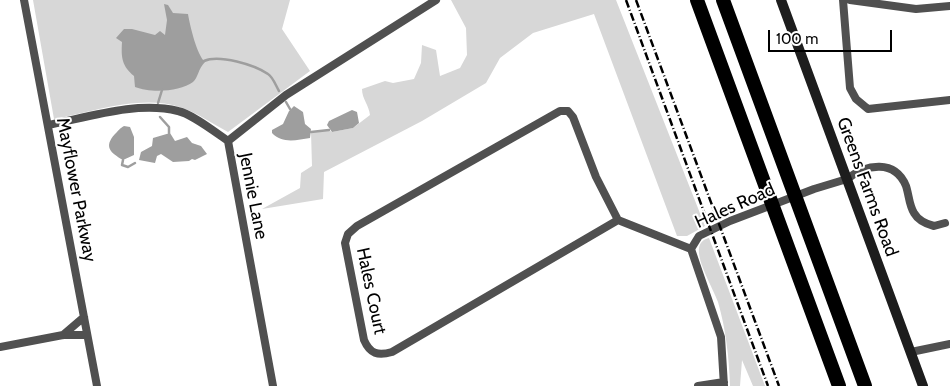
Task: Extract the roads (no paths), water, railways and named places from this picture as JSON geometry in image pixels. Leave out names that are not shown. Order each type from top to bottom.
[{"type":"highway","points":[[697,0],[839,386]]},
{"type":"highway","points":[[723,0],[866,386]]},
{"type":"main road","name":"Greens Farms Road","points":[[781,0],[923,386]]},
{"type":"street","name":"Mayflower Parkway","points":[[24,0],[97,386]]},
{"type":"street","name":"Jennie Lane","points":[[273,386],[228,140],[286,95],[436,0]]},
{"type":"street","points":[[844,0],[850,88],[856,100],[868,109],[950,100]]},
{"type":"street","points":[[850,0],[916,10],[950,6]]},
{"type":"street","points":[[49,125],[130,110],[155,108],[180,111],[228,140]]},
{"type":"street","name":"Hales Court","points":[[560,111],[568,111],[572,117],[596,177],[618,220],[392,352],[374,354],[364,340],[345,243],[348,234],[364,222],[560,111]]},
{"type":"street","name":"Hales Road","points":[[724,384],[721,337],[691,249],[696,238],[754,211],[847,179],[857,171],[869,166],[891,168],[900,176],[906,186],[914,214],[934,226],[945,222]]},
{"type":"street","points":[[618,220],[691,249]]},
{"type":"street","points":[[63,335],[84,317]]},
{"type":"street","points":[[0,347],[63,335],[87,335]]},
{"type":"street","points":[[911,352],[950,344]]},
{"type":"street","points":[[698,386],[724,384]]},
{"type":"waterway","points":[[204,61],[211,59],[227,60],[255,67],[270,75],[279,91]]},
{"type":"waterway","points":[[158,103],[162,90]]},
{"type":"waterway","points":[[286,102],[290,109]]},
{"type":"waterway","points":[[160,117],[169,127],[169,133]]},
{"type":"waterway","points":[[311,132],[329,130]]},
{"type":"waterway","points":[[123,160],[122,165],[128,167],[135,163]]},
{"type":"railway","points":[[626,0],[768,386]]},
{"type":"railway","points":[[636,0],[779,386]]}]
